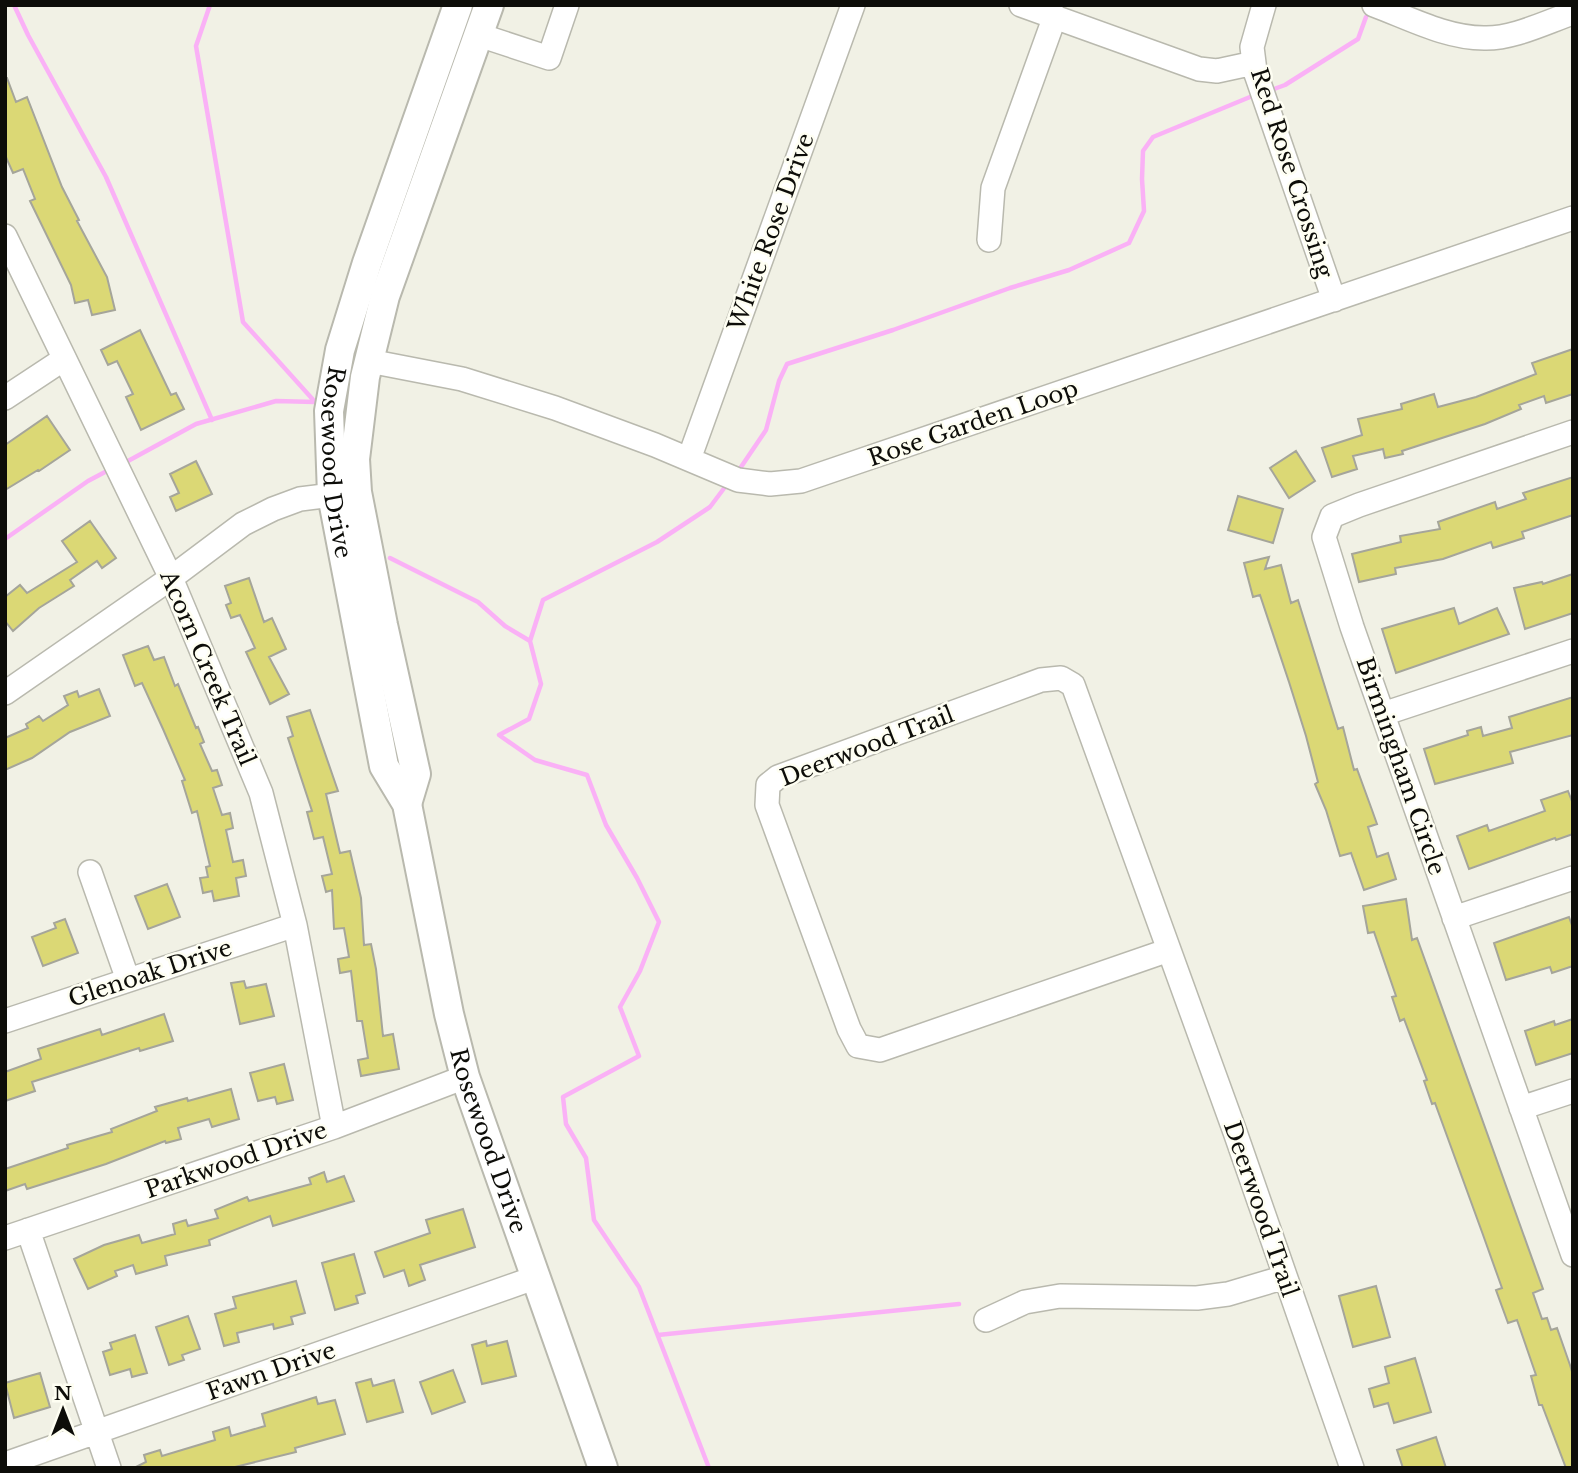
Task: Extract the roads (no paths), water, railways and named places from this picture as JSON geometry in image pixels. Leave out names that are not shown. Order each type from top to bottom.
[{"type":"main road","name":"Rosewood Drive","points":[[458,5],[366,264],[340,350],[329,411],[344,494],[384,766],[407,804],[449,1014],[465,1077],[603,1468]]},
{"type":"main road","name":"Rosewood Drive","points":[[344,494],[355,459],[365,377],[385,296],[489,5]]},
{"type":"street","points":[[479,35],[549,58],[567,5]]},
{"type":"street","name":"White Rose Drive","points":[[689,459],[853,5]]},
{"type":"street","points":[[1021,5],[1199,68],[1217,71],[1254,63]]},
{"type":"street","name":"Red Rose Crossing","points":[[1264,5],[1252,47],[1254,63],[1334,300]]},
{"type":"street","points":[[1374,5],[1442,30],[1484,38],[1513,33],[1573,13]]},
{"type":"street","points":[[989,240],[993,188],[1055,16]]},
{"type":"street","name":"Rose Garden Loop","points":[[369,361],[475,383],[555,408],[738,480],[770,484],[801,481],[1573,218]]},
{"type":"street","name":"Acorn Creek Trail","points":[[5,236],[170,578],[261,793],[295,925],[334,1127]]},
{"type":"street","points":[[5,398],[64,359]]},
{"type":"street","name":"Birmingham Circle","points":[[1573,432],[1332,516],[1324,537],[1383,714],[1573,1255]]},
{"type":"street","points":[[5,693],[253,519],[300,499],[344,494]]},
{"type":"street","points":[[1383,714],[1573,651]]},
{"type":"street","name":"Deerwood Trail","points":[[1169,950],[880,1050],[858,1046],[849,1029],[767,805],[768,785],[778,777],[1041,680],[1060,678],[1073,685],[1169,950],[1352,1468]]},
{"type":"street","points":[[90,872],[128,980]]},
{"type":"street","points":[[1454,918],[1573,878]]},
{"type":"street","name":"Glenoak Drive","points":[[5,1021],[295,925]]},
{"type":"street","name":"Parkwood Drive","points":[[5,1238],[334,1127],[465,1077]]},
{"type":"street","points":[[1521,1108],[1573,1091]]},
{"type":"street","points":[[28,1230],[109,1468]]},
{"type":"street","name":"Fawn Drive","points":[[5,1464],[537,1277]]},
{"type":"street","points":[[986,1320],[1025,1302],[1060,1296],[1197,1298],[1228,1294],[1285,1277]]},
{"type":"waterway","points":[[14,5],[106,177],[212,420]]},
{"type":"waterway","points":[[210,5],[196,46],[243,322],[316,403]]},
{"type":"waterway","points":[[1274,89],[1285,85],[1358,39],[1366,17]]},
{"type":"waterway","points":[[741,467],[766,430],[779,381],[787,364],[1069,270],[1129,243],[1144,211],[1143,151],[1153,137],[1250,97]]},
{"type":"waterway","points":[[128,461],[196,424],[276,401],[315,402]]},
{"type":"waterway","points":[[5,539],[105,472]]},
{"type":"waterway","points":[[530,641],[543,600],[657,542],[710,507],[725,487]]},
{"type":"waterway","points":[[390,558],[478,602],[505,626],[530,641],[541,684],[529,719],[499,735],[535,760],[587,775],[606,825],[659,922],[640,971],[620,1007],[639,1056],[563,1097],[566,1124],[586,1158],[594,1220],[639,1287],[709,1468]]},
{"type":"waterway","points":[[658,1335],[959,1304]]}]
